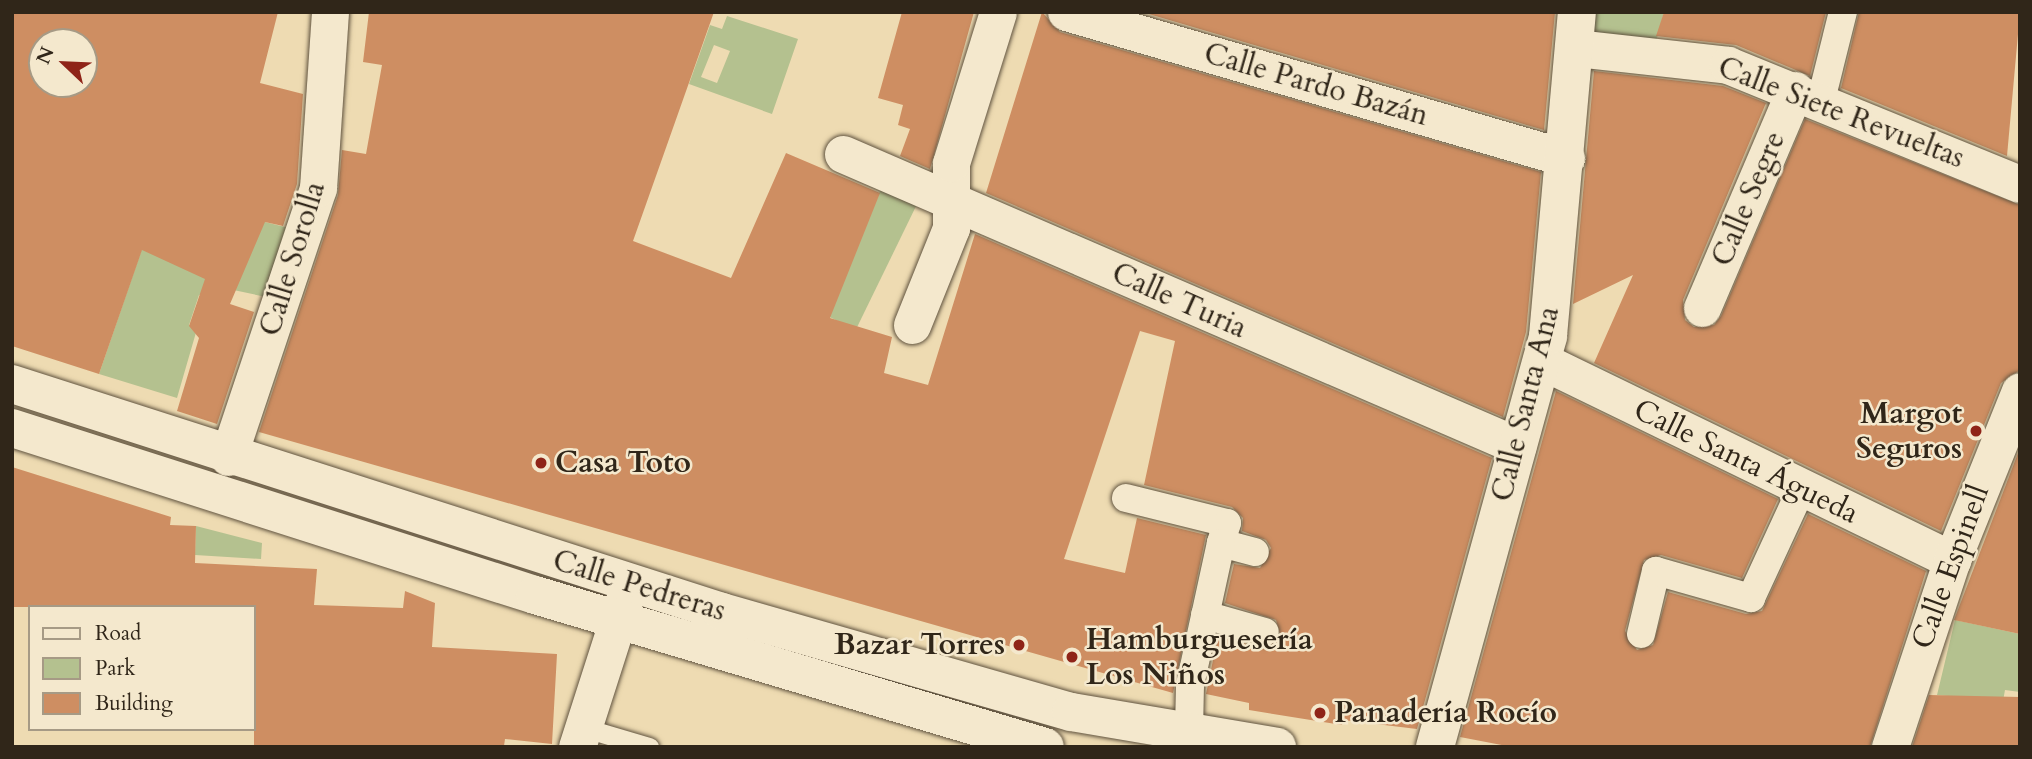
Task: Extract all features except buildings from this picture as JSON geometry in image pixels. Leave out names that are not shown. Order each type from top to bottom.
[{"type":"main road","name":"Calle Santa Ana","points":[[1435,747],[1542,361],[1566,158],[1576,30]]},
{"type":"main road","name":"Calle Pedreras","points":[[12,384],[228,457],[629,584],[1071,712],[1189,739],[1277,747]]},
{"type":"main road","name":"Calle Pedreras","points":[[12,428],[553,601],[1035,746]]},
{"type":"street","name":"Calle Sorolla","points":[[228,457],[318,188],[330,12]]},
{"type":"street","points":[[912,325],[951,228],[951,163],[998,12]]},
{"type":"street","name":"Calle Pardo Bazán","points":[[1066,12],[1566,158]]},
{"type":"street","points":[[1808,95],[1843,12]]},
{"type":"street","name":"Calle Siete Revueltas","points":[[1576,30],[1728,65],[1808,95],[2020,184]]},
{"type":"street","name":"Calle Segre","points":[[1702,308],[1808,95]]},
{"type":"street","name":"Calle Turia","points":[[843,154],[953,199],[989,220],[1517,446]]},
{"type":"street","name":"Calle Santa Águeda","points":[[1542,361],[1801,491],[1952,560]]},
{"type":"street","name":"Calle Espinell","points":[[1890,747],[1952,560],[2020,391]]},
{"type":"street","points":[[1641,634],[1656,571],[1751,598],[1801,491]]},
{"type":"street","points":[[1126,498],[1227,523],[1190,685],[1189,739]]},
{"type":"street","points":[[1221,543],[1255,552]]},
{"type":"street","points":[[581,737],[629,584]]},
{"type":"street","points":[[553,601],[590,635],[601,680]]},
{"type":"street","points":[[1205,615],[1265,632]]},
{"type":"lane","points":[[581,737],[649,747]]},
{"type":"green space","points":[[1589,12],[1664,12],[1655,46],[1587,40]]},
{"type":"green space","points":[[727,16],[798,39],[772,114],[689,84],[710,25],[722,29]],"holes":[[[714,45],[730,51],[717,83],[701,77]]]},
{"type":"green space","points":[[883,185],[918,202],[856,330],[821,313]]},
{"type":"green space","points":[[160,196],[289,228],[266,297],[224,288],[199,295],[189,325],[197,329],[177,398],[99,374]]},
{"type":"green space","points":[[196,526],[262,543],[261,559],[195,555]]},
{"type":"green space","points":[[1955,620],[2020,634],[2020,692],[2005,690],[2003,701],[1937,695]]},
{"type":"place","name":"Margot Seguros","points":[[1976,431]]},
{"type":"place","name":"Casa Toto","points":[[541,463]]},
{"type":"place","name":"Bazar Torres","points":[[1019,645]]},
{"type":"place","name":"Hamburguesería Los Niños","points":[[1072,657]]},
{"type":"place","name":"Panadería Rocío","points":[[1320,713]]}]
